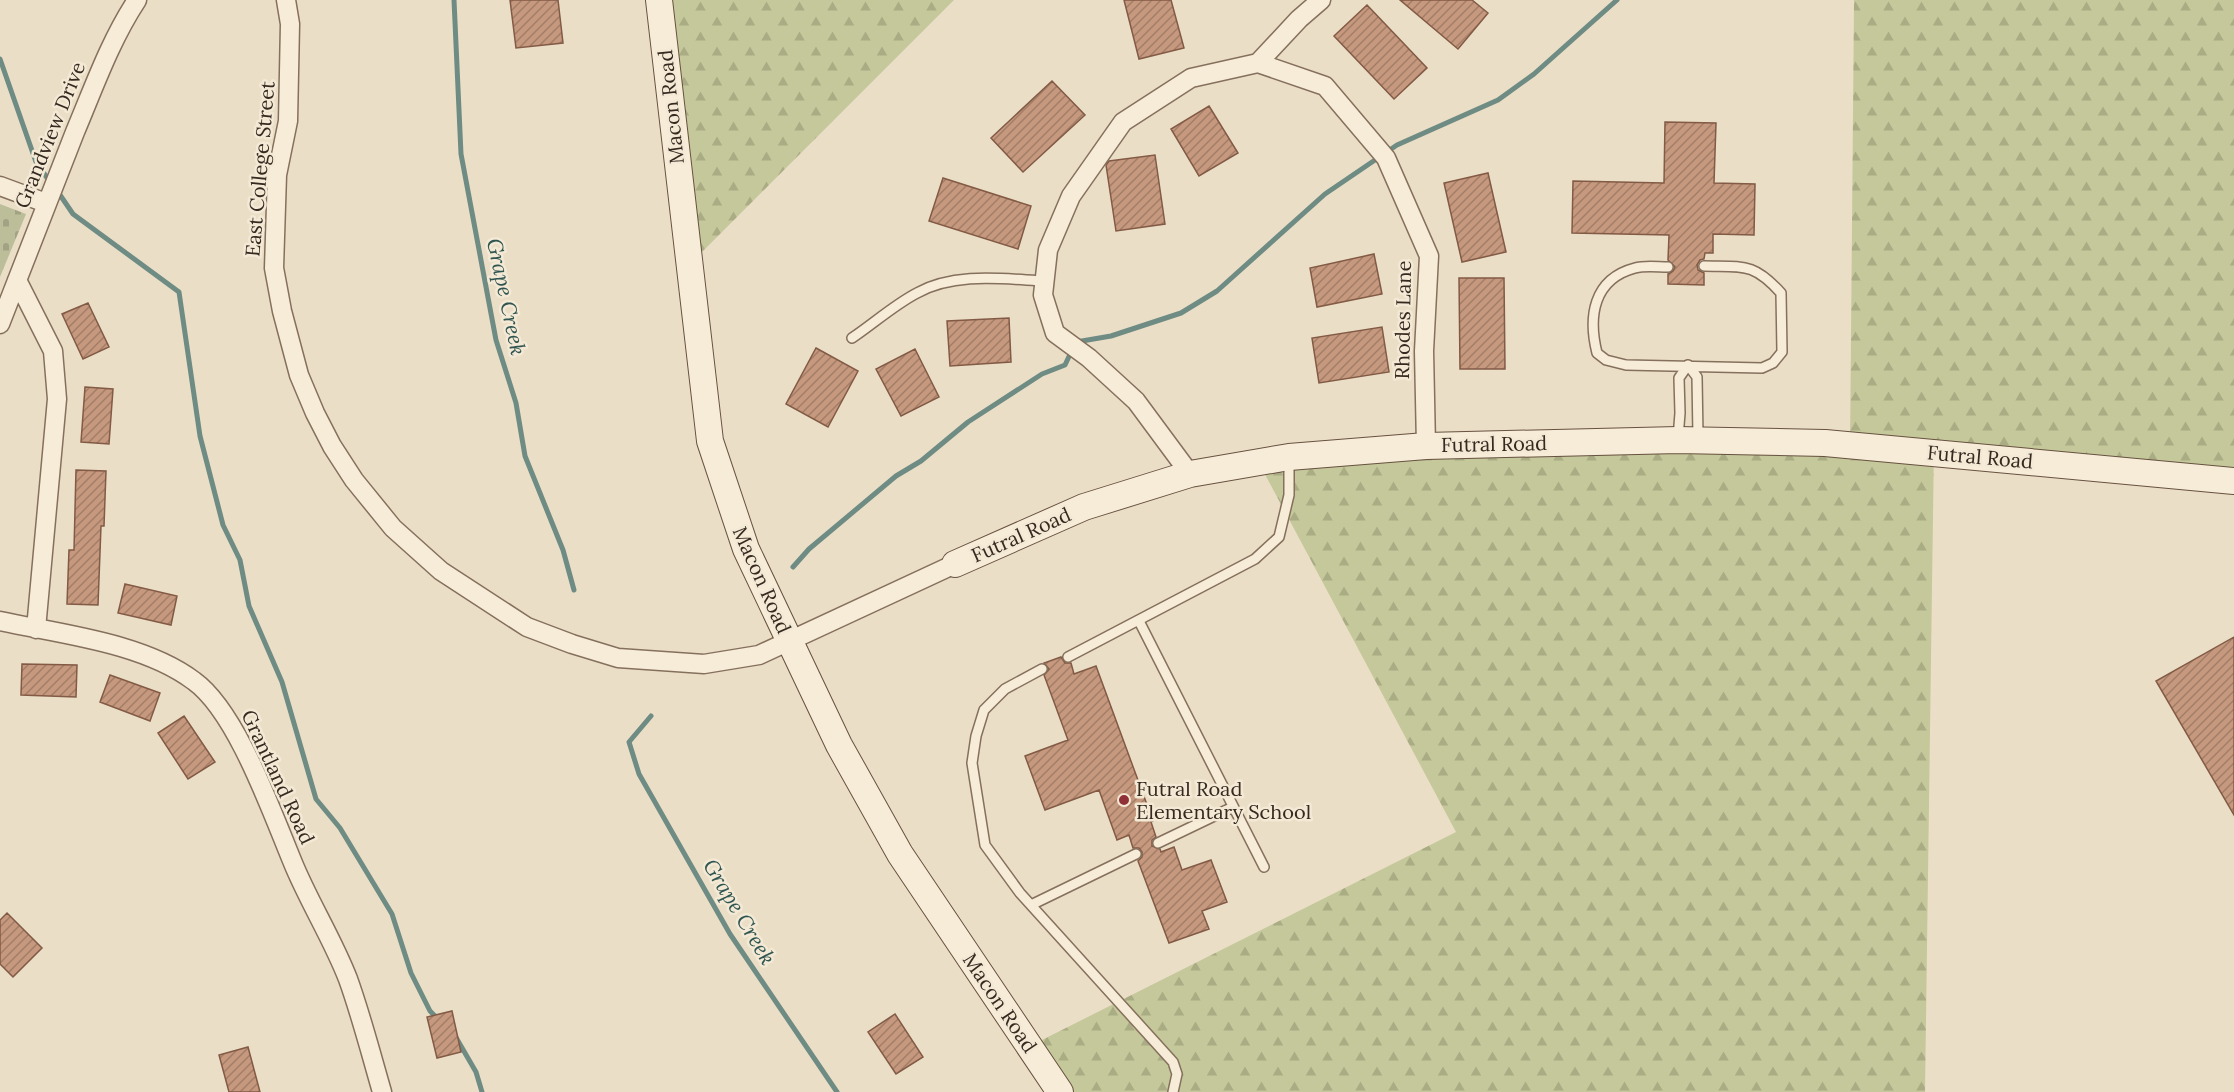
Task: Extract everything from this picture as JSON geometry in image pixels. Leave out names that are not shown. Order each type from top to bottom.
[{"type":"street","name":"Grandview Drive","points":[[0,324],[104,60],[121,25],[137,0]]},
{"type":"street","name":"East College Street","points":[[286,0],[290,24],[288,121],[278,175],[274,267],[282,311],[299,375],[332,446],[354,480],[393,528],[441,571],[527,627],[618,658],[663,662],[704,664],[735,660],[759,655],[789,642]]},
{"type":"street","name":"Macon Road","points":[[659,0],[710,441],[746,549],[839,745],[900,854],[1060,1092]]},
{"type":"street","points":[[1190,474],[1136,401],[1089,358],[1055,333],[1043,295],[1048,250],[1071,196],[1123,122],[1191,78],[1258,63],[1299,19],[1321,0]]},
{"type":"street","name":"Rhodes Lane","points":[[1258,63],[1325,86],[1386,158],[1429,256],[1424,351],[1426,446]]},
{"type":"street","points":[[0,186],[46,203]]},
{"type":"street","points":[[17,280],[53,351],[57,399],[36,628]]},
{"type":"street","name":"Futral Road","points":[[789,642],[955,564],[1084,507],[1190,474],[1288,457],[1426,446],[1688,440],[1856,445],[2234,481]]},
{"type":"street","name":"Grantland Road","points":[[0,621],[138,651],[174,667],[196,681],[215,699],[239,741],[302,884],[347,977],[382,1092]]},
{"type":"lane","points":[[1668,267],[1635,268],[1615,277],[1601,291],[1594,304],[1592,322],[1597,353],[1606,360],[1626,365],[1762,368],[1773,363],[1782,352],[1781,293],[1748,267],[1704,266]]},
{"type":"lane","points":[[852,338],[917,293],[945,283],[985,278],[1045,281]]},
{"type":"lane","points":[[1688,365],[1697,377],[1688,440]]},
{"type":"lane","points":[[1688,365],[1679,378],[1680,413],[1688,440]]},
{"type":"lane","points":[[1068,657],[1255,559],[1279,537],[1289,495],[1288,457]]},
{"type":"lane","points":[[1139,621],[1264,867]]},
{"type":"lane","points":[[1042,669],[1005,688],[984,710],[976,736],[972,763],[985,845],[1031,905],[1173,1062],[1176,1074],[1173,1092]]},
{"type":"lane","points":[[1158,843],[1233,807]]},
{"type":"lane","points":[[1031,905],[1136,854]]},
{"type":"green space","points":[[649,0],[954,0],[678,276]]},
{"type":"green space","points":[[1854,0],[2234,0],[2234,483],[1934,444],[1925,1092],[1057,1092],[1026,1048],[1456,832],[1260,465],[1293,454],[1850,449]]},
{"type":"green space","points":[[0,204],[26,214],[0,277]]},
{"type":"building","points":[[510,0],[558,0],[563,43],[516,48]]},
{"type":"building","points":[[1124,0],[1171,0],[1184,48],[1139,59]]},
{"type":"building","points":[[1400,0],[1472,0],[1488,13],[1458,49]]},
{"type":"building","points":[[1367,5],[1427,68],[1394,99],[1334,36]]},
{"type":"building","points":[[1052,81],[1085,115],[1023,172],[991,138]]},
{"type":"building","points":[[1209,106],[1238,153],[1199,176],[1171,129]]},
{"type":"building","points":[[1665,122],[1716,123],[1714,183],[1755,184],[1754,235],[1713,234],[1713,253],[1705,253],[1704,259],[1700,260],[1697,265],[1698,270],[1704,273],[1704,285],[1668,284],[1668,274],[1675,267],[1668,260],[1669,235],[1572,233],[1573,181],[1664,183]]},
{"type":"building","points":[[1155,155],[1165,224],[1116,231],[1106,165],[1109,161]]},
{"type":"building","points":[[1488,173],[1506,252],[1462,262],[1444,183]]},
{"type":"building","points":[[943,178],[1031,206],[1018,249],[929,221]]},
{"type":"building","points":[[1374,254],[1382,294],[1317,307],[1310,268]]},
{"type":"building","points":[[1459,278],[1504,278],[1505,369],[1460,369]]},
{"type":"building","points":[[88,303],[109,347],[83,359],[62,314]]},
{"type":"building","points":[[1009,318],[1011,362],[950,366],[947,321]]},
{"type":"building","points":[[1382,327],[1389,372],[1319,383],[1312,338]]},
{"type":"building","points":[[816,348],[858,371],[828,427],[786,404]]},
{"type":"building","points":[[915,349],[939,397],[901,416],[876,369]]},
{"type":"building","points":[[85,387],[113,389],[109,444],[81,442]]},
{"type":"building","points":[[76,470],[106,471],[98,605],[67,604],[69,550],[74,550]]},
{"type":"building","points":[[125,584],[177,596],[171,625],[118,613]]},
{"type":"building","points":[[2234,637],[2234,815],[2156,681]]},
{"type":"building","name":"Futral Road Elementary School","points":[[1061,657],[1065,663],[1071,663],[1074,674],[1096,666],[1153,821],[1151,822],[1156,837],[1152,840],[1152,846],[1160,849],[1161,852],[1174,847],[1182,870],[1211,860],[1227,902],[1202,911],[1209,929],[1169,943],[1138,861],[1142,857],[1142,852],[1139,848],[1133,848],[1129,835],[1117,840],[1099,790],[1045,810],[1025,756],[1068,740],[1044,675],[1049,669],[1044,663]]},
{"type":"building","points":[[22,664],[77,665],[76,697],[21,695]]},
{"type":"building","points":[[110,675],[160,693],[150,721],[100,702]]},
{"type":"building","points":[[184,716],[215,762],[188,779],[158,733]]},
{"type":"building","points":[[7,913],[42,948],[13,977],[0,964],[0,920]]},
{"type":"building","points":[[452,1011],[461,1052],[437,1058],[427,1017]]},
{"type":"building","points":[[895,1014],[923,1057],[896,1074],[868,1032]]},
{"type":"building","points":[[248,1047],[260,1092],[229,1092],[219,1055]]},
{"type":"waterway","name":"Grape Creek","points":[[454,0],[461,154],[496,340],[516,403],[525,456],[563,550],[574,590]]},
{"type":"waterway","points":[[1076,342],[1111,336],[1181,313],[1217,291],[1325,194],[1397,145],[1498,100],[1534,74],[1617,0]]},
{"type":"waterway","points":[[0,59],[36,162],[50,182]]},
{"type":"waterway","points":[[56,189],[73,214],[179,292],[200,436],[223,525],[240,560],[249,606],[282,682],[316,799],[340,828],[392,914],[411,973],[430,1011],[439,1020]]},
{"type":"waterway","points":[[793,567],[809,549],[896,476],[921,461],[968,422],[1042,374],[1065,365],[1072,350]]},
{"type":"waterway","name":"Grape Creek","points":[[651,716],[629,742],[639,774],[730,934],[837,1092]]},
{"type":"waterway","points":[[454,1034],[476,1072],[482,1092]]},
{"type":"place","name":"Futral Road Elementary School","points":[[1124,800]]}]
